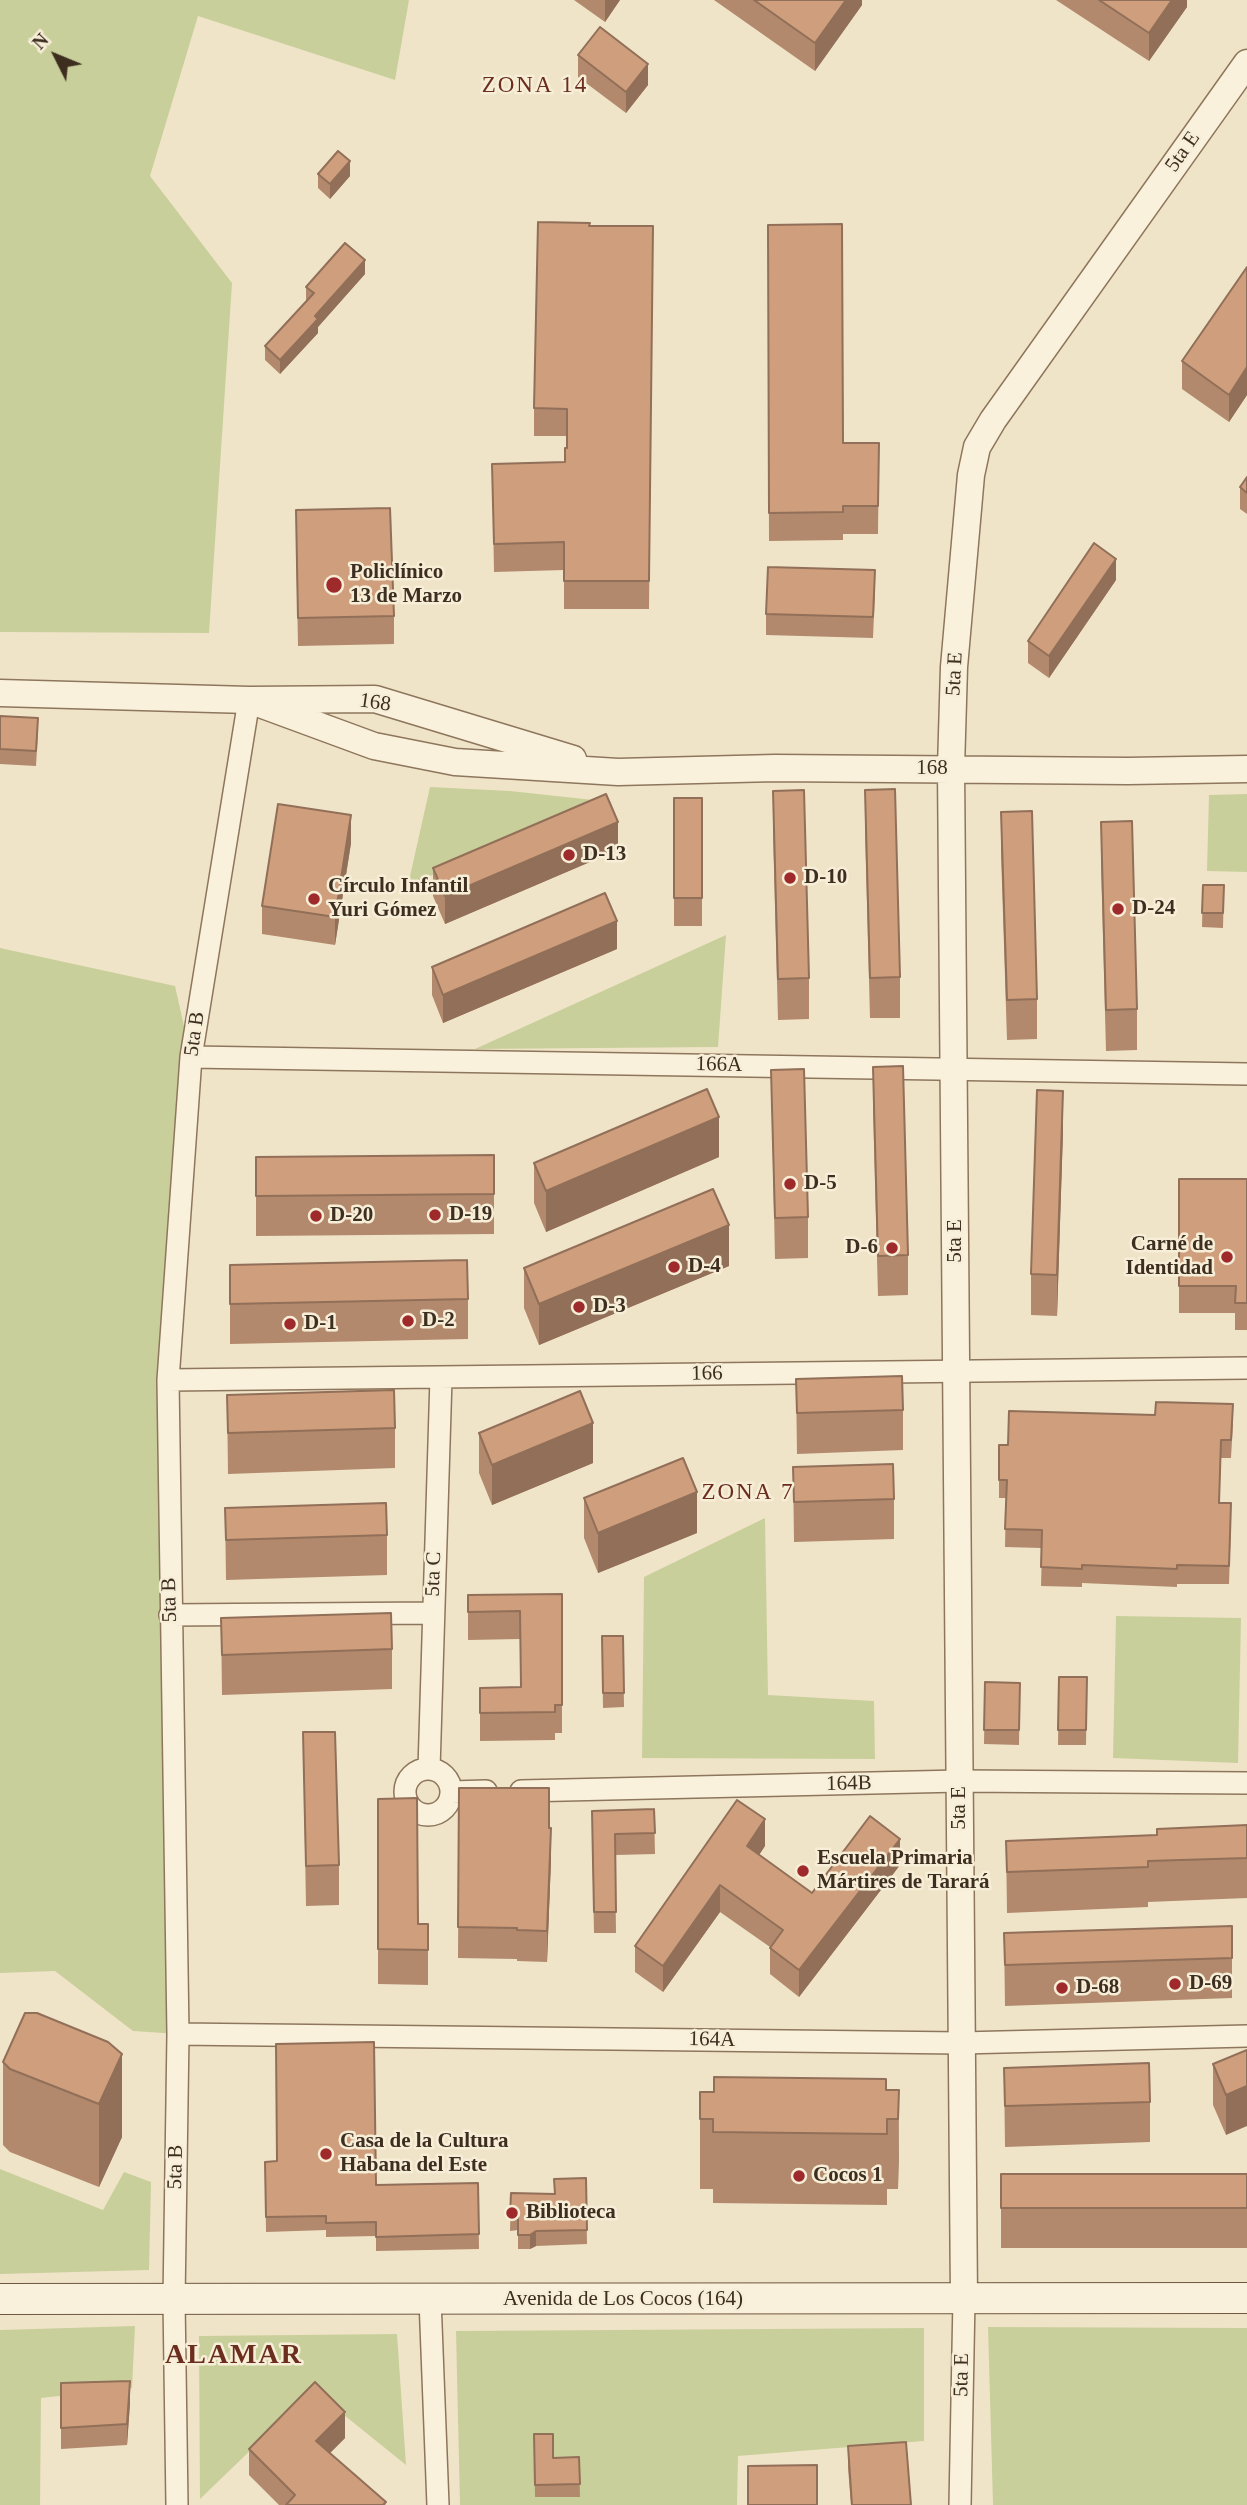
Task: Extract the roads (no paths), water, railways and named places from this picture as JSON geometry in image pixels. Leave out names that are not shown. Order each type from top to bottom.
[{"type":"main road","name":"Avenida de Los Cocos (164)","points":[[0,2299],[1247,2298]]},
{"type":"street","name":"5ta E","points":[[960,2505],[964,2299],[951,768],[954,667],[971,475],[977,447],[993,420],[1247,63]]},
{"type":"street","name":"168","points":[[0,693],[249,701],[375,699],[618,772]]},
{"type":"street","name":"168","points":[[249,701],[374,746],[455,762],[618,772],[775,768],[1128,771],[1247,769]]},
{"type":"street","name":"5ta B","points":[[177,2505],[174,2300],[178,2034],[168,1380],[191,1057],[249,701]]},
{"type":"street","name":"166A","points":[[191,1057],[1247,1074]]},
{"type":"street","name":"166","points":[[168,1380],[1247,1368]]},
{"type":"street","name":"5ta C","points":[[429,1769],[441,1378]]},
{"type":"street","points":[[170,1615],[433,1613]]},
{"type":"street","points":[[429,1769],[446,1778],[451,1792],[444,1808],[434,1814],[419,1813],[405,1796],[408,1781],[419,1770],[429,1769]]},
{"type":"street","name":"164B","points":[[451,1792],[959,1781],[1247,1783]]},
{"type":"street","name":"164A","points":[[178,2034],[961,2043],[1247,2036]]},
{"type":"street","points":[[429,2300],[438,2505]]},
{"type":"place","name":"Policlínico 13 de Marzo","points":[[334,585]]},
{"type":"place","name":"D-13","points":[[569,855]]},
{"type":"place","name":"D-10","points":[[790,878]]},
{"type":"place","name":"Círculo Infantil Yuri Gómez","points":[[314,899]]},
{"type":"place","name":"D-24","points":[[1118,909]]},
{"type":"place","name":"D-5","points":[[790,1184]]},
{"type":"place","name":"D-19","points":[[435,1215]]},
{"type":"place","name":"D-20","points":[[316,1216]]},
{"type":"place","name":"D-6","points":[[892,1248]]},
{"type":"place","name":"Carné de Identidad","points":[[1227,1257]]},
{"type":"place","name":"D-4","points":[[674,1267]]},
{"type":"place","name":"D-3","points":[[579,1307]]},
{"type":"place","name":"D-2","points":[[408,1321]]},
{"type":"place","name":"D-1","points":[[290,1324]]},
{"type":"place","name":"Escuela Primaria Mártires de Tarará","points":[[803,1871]]},
{"type":"place","name":"D-69","points":[[1175,1984]]},
{"type":"place","name":"D-68","points":[[1062,1988]]},
{"type":"place","name":"Casa de la Cultura Habana del Este","points":[[326,2154]]},
{"type":"place","name":"Cocos 1","points":[[799,2176]]},
{"type":"place","name":"Biblioteca","points":[[512,2213]]},
{"type":"district","name":"ZONA 14","points":[[535,86]]},
{"type":"district","name":"ZONA 7","points":[[748,1493]]},
{"type":"district","name":"ALAMAR","points":[[234,2356]]}]
